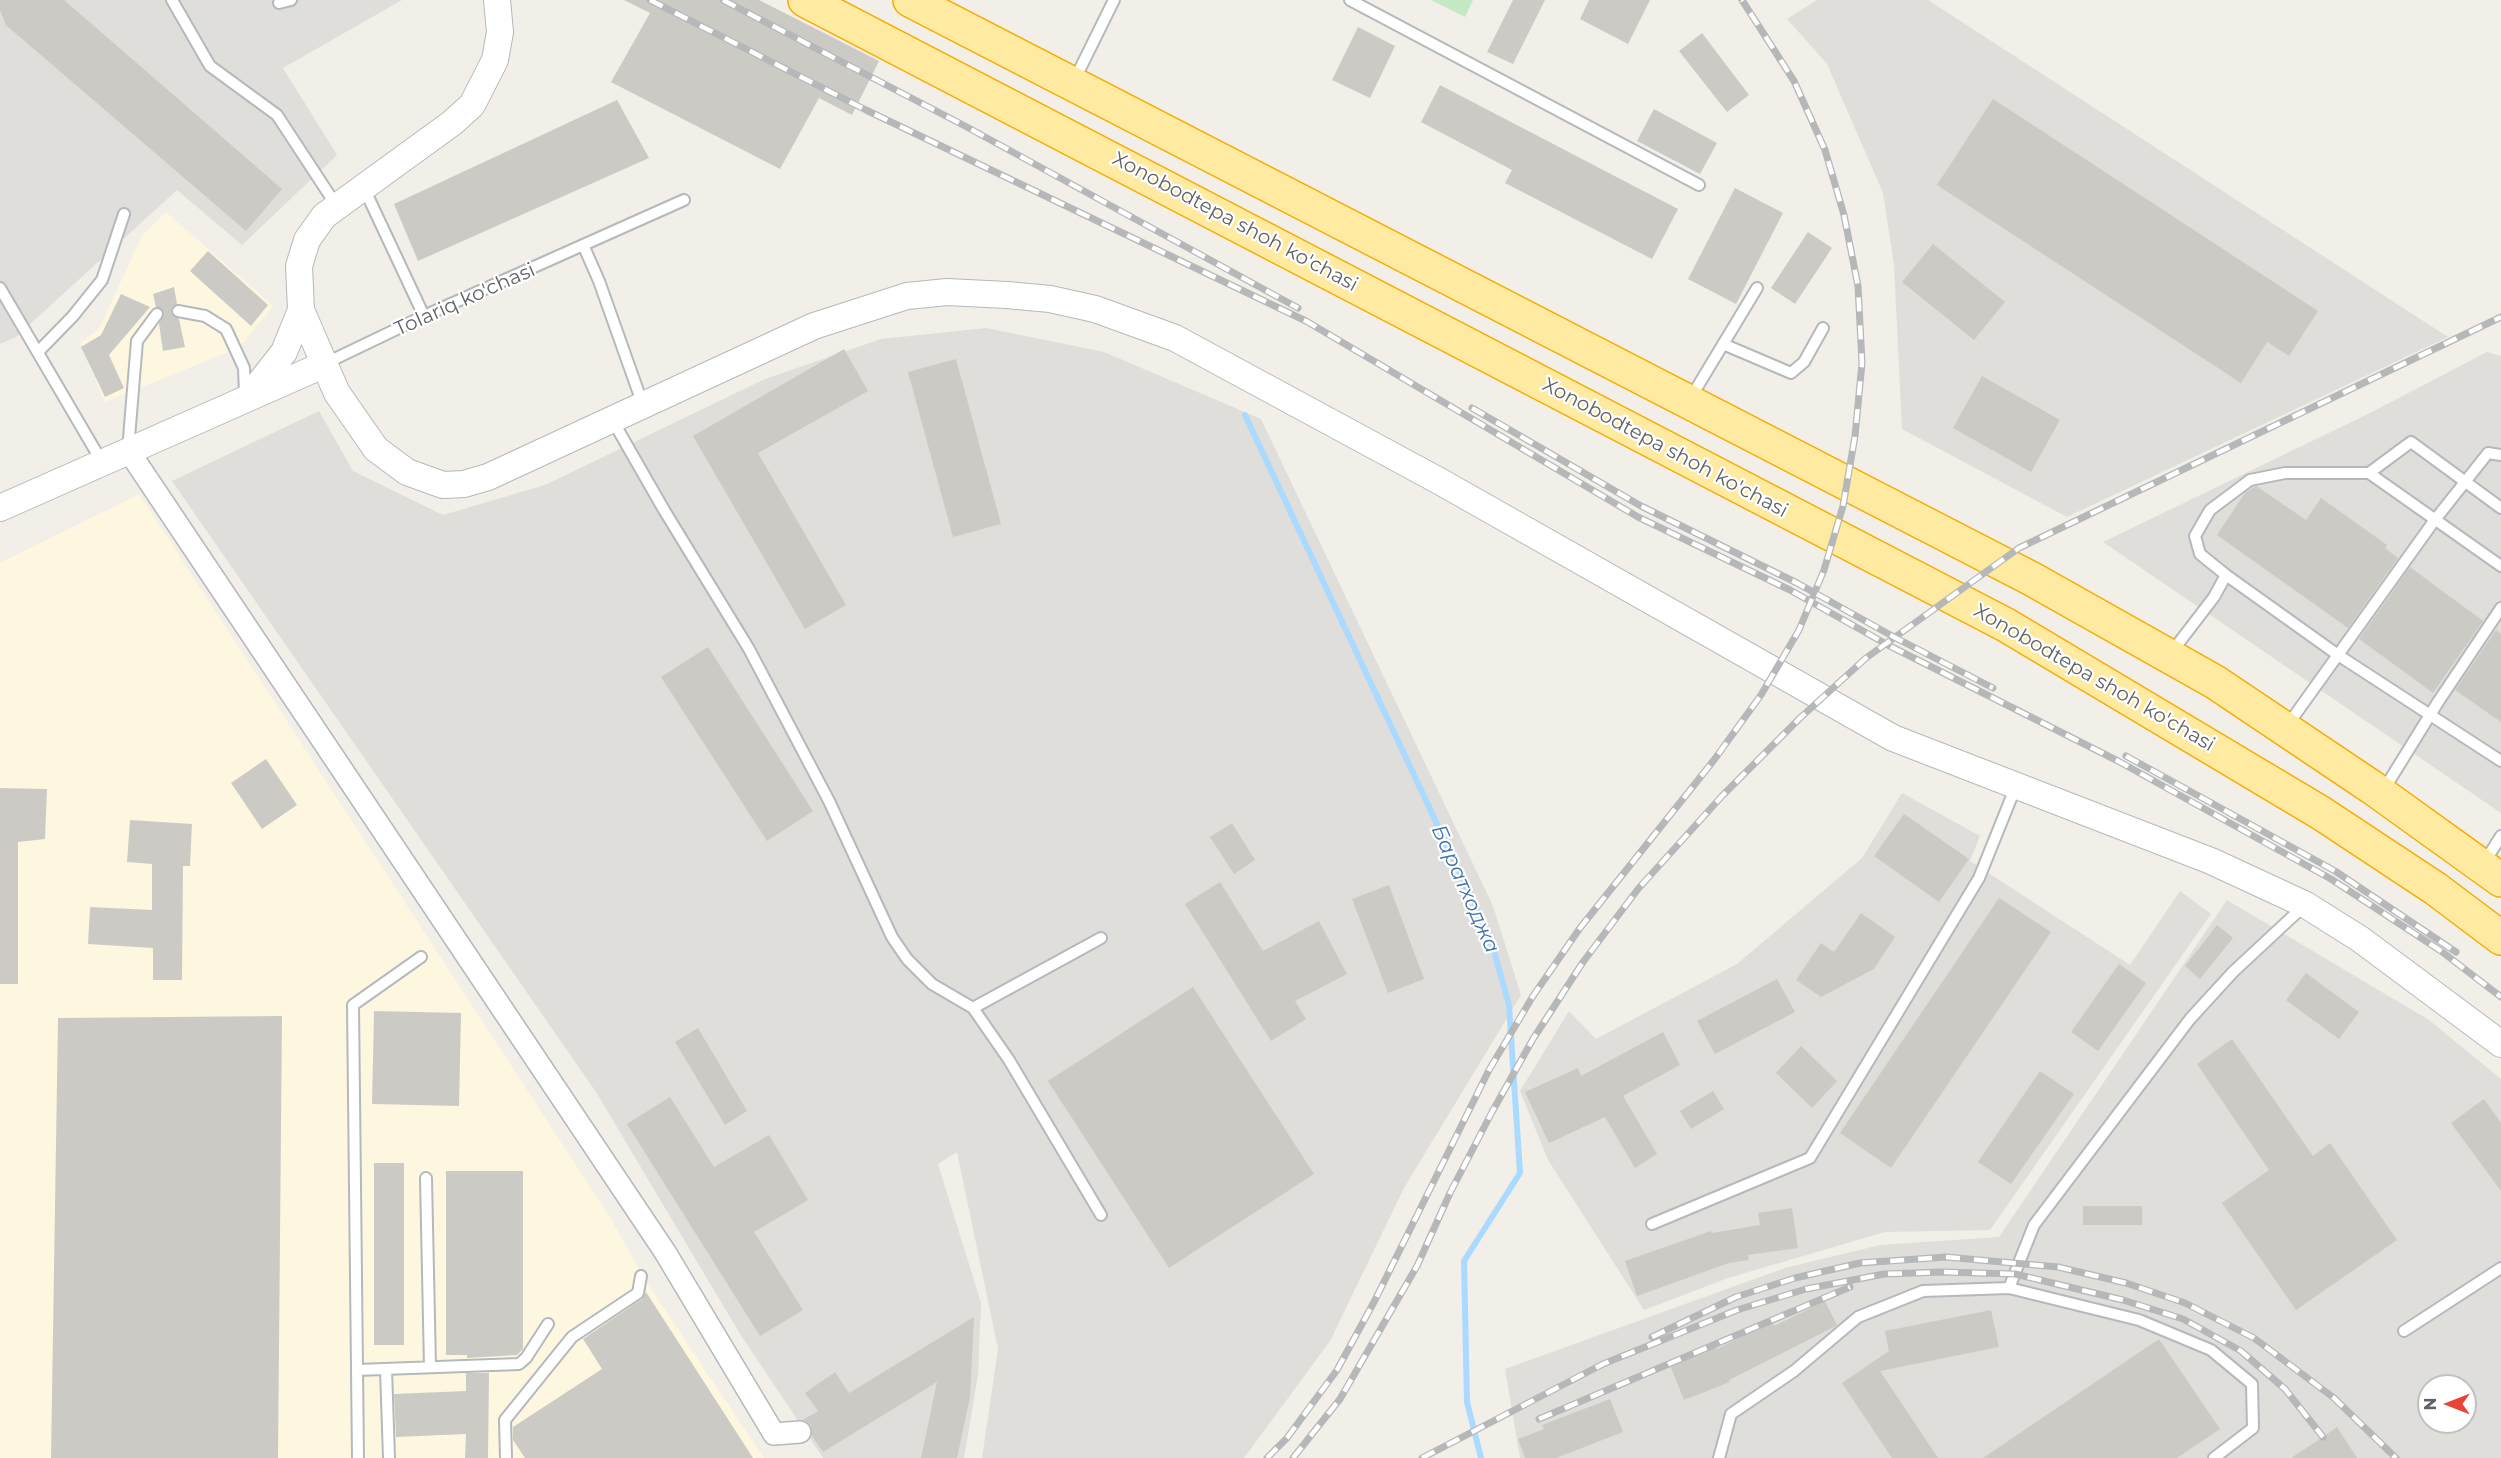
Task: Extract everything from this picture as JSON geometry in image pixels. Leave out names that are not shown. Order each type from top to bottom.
[{"type":"highway","name":"Xonobodtepa shoh ko'chasi","points":[[805,0],[2006,625],[2212,745],[2320,813],[2436,890],[2501,938]]},
{"type":"highway","points":[[910,0],[2032,579],[2215,682],[2381,794],[2491,873]]},
{"type":"highway","points":[[1760,497],[1785,452]]},
{"type":"highway","points":[[2006,625],[2032,579]]},
{"type":"street","points":[[497,0],[500,32],[495,60],[472,105],[452,123],[336,205],[316,226],[302,253],[298,281],[301,310],[323,365],[337,393],[376,449],[392,464],[432,483],[454,485],[481,479],[614,421],[814,326],[907,296],[947,292],[1007,295],[1050,299],[1095,309],[1138,323],[1185,343],[1441,482],[1893,738],[2211,861],[2306,905],[2360,939],[2501,1044]]},
{"type":"street","name":"Tolariq ko'chasi","points":[[245,399],[269,373],[284,352],[301,310]]},
{"type":"street","name":"Tolariq ko'chasi","points":[[0,508],[323,365]]},
{"type":"street","points":[[128,450],[659,1242],[774,1434],[800,1432]]},
{"type":"lane","points":[[172,0],[210,66],[277,115],[336,205]]},
{"type":"lane","points":[[1073,84],[1114,0]]},
{"type":"lane","points":[[1350,0],[1699,185]]},
{"type":"lane","points":[[363,186],[423,316]]},
{"type":"lane","name":"Tolariq ko'chasi","points":[[323,365],[423,316],[584,247],[684,200]]},
{"type":"lane","points":[[38,352],[73,316],[102,280],[124,214]]},
{"type":"lane","points":[[584,247],[628,357],[644,405]]},
{"type":"lane","points":[[0,288],[102,462]]},
{"type":"lane","points":[[1688,402],[1757,288]]},
{"type":"lane","points":[[178,311],[205,316],[226,329],[244,368],[245,399]]},
{"type":"lane","points":[[128,450],[137,341],[157,314]]},
{"type":"lane","points":[[1723,344],[1791,373],[1804,362],[1823,328]]},
{"type":"lane","points":[[614,421],[664,510],[750,649],[830,801],[892,937],[907,959],[932,984],[973,1008],[1009,1060],[1101,1215]]},
{"type":"lane","points":[[2501,508],[2411,442],[2369,473],[2285,473],[2250,480],[2210,510],[2195,536],[2200,554],[2226,575],[2338,655],[2501,761]]},
{"type":"lane","points":[[2285,729],[2434,522],[2488,453],[2501,455]]},
{"type":"lane","points":[[2369,473],[2434,522],[2501,567]]},
{"type":"lane","points":[[2169,656],[2214,597],[2226,575]]},
{"type":"lane","points":[[2381,794],[2429,716],[2501,608]]},
{"type":"lane","points":[[1652,1224],[1810,1158],[1979,879],[2016,786]]},
{"type":"lane","points":[[2491,873],[2501,836]]},
{"type":"lane","points":[[2009,1288],[2034,1225],[2190,1019],[2233,972],[2306,905]]},
{"type":"lane","points":[[973,1008],[1101,938]]},
{"type":"lane","points":[[358,1458],[353,1005],[421,957]]},
{"type":"lane","points":[[426,1178],[430,1367]]},
{"type":"lane","points":[[2404,1331],[2501,1268]]},
{"type":"lane","points":[[506,1458],[505,1420],[572,1337],[638,1293],[641,1276]]},
{"type":"lane","points":[[1719,1458],[1731,1414],[1794,1371],[1858,1317],[1923,1291],[2009,1288],[2139,1320],[2211,1350],[2252,1384],[2253,1428],[2214,1458]]},
{"type":"lane","points":[[357,1370],[519,1364],[526,1358],[548,1324]]},
{"type":"lane","points":[[386,1369],[388,1458]]},
{"type":"shaded area","points":[[0,0],[402,0],[283,68],[337,155],[242,245],[177,190],[16,337],[0,344]]},
{"type":"shaded area","points":[[1817,0],[1928,0],[2448,337],[2067,517],[1902,429],[1894,265],[1883,193],[1827,64],[1787,19]]},
{"type":"shaded area","points":[[166,212],[273,306],[240,347],[105,402],[80,343],[99,329],[142,236]]},
{"type":"shaded area","points":[[986,328],[1104,352],[1261,419],[1493,906],[1521,995],[1404,1188],[1330,1341],[1244,1458],[982,1458],[998,1349],[957,1152],[938,1164],[981,1303],[978,1375],[964,1458],[823,1458],[740,1334],[596,1092],[172,481],[319,411],[353,471],[443,515],[545,485],[765,379],[881,339]]},
{"type":"shaded area","points":[[2487,352],[2501,356],[2501,813],[2103,542],[2370,413]]},
{"type":"shaded area","points":[[139,494],[611,1219],[647,1283],[764,1458],[0,1458],[0,563]]},
{"type":"shaded area","points":[[1902,793],[1980,836],[1970,861],[2130,965],[2180,891],[2211,914],[1990,1230],[1885,1232],[1728,1278],[1644,1310],[1548,1160],[1520,1091],[1569,1011],[1596,1039],[1737,964],[1862,858]]},
{"type":"shaded area","points":[[2227,900],[2429,1020],[2501,1079],[2501,1458],[1520,1458],[1505,1369],[1785,1268],[1880,1245],[1999,1237]]},
{"type":"green space","points":[[1431,0],[1473,0],[1465,17]]},
{"type":"building","points":[[0,0],[64,0],[282,189],[246,231],[6,25],[0,10]]},
{"type":"building","points":[[624,0],[759,0],[879,61],[852,115],[819,98],[780,169],[611,82],[650,13]]},
{"type":"building","points":[[1513,0],[1545,0],[1513,64],[1487,52]]},
{"type":"building","points":[[1589,0],[1650,0],[1628,44],[1580,19]]},
{"type":"building","points":[[1358,27],[1395,46],[1370,98],[1332,80]]},
{"type":"building","points":[[1702,33],[1749,95],[1727,112],[1679,51]]},
{"type":"building","points":[[1440,85],[1678,209],[1652,259],[1505,183],[1512,170],[1421,122]]},
{"type":"building","points":[[1993,99],[2318,311],[2289,356],[2267,342],[2241,383],[1937,185]]},
{"type":"building","points":[[617,100],[649,158],[418,261],[394,204]]},
{"type":"building","points":[[1654,109],[1717,143],[1700,174],[1637,141]]},
{"type":"building","points":[[1735,188],[1783,213],[1736,304],[1688,279]]},
{"type":"building","points":[[1808,232],[1832,248],[1795,304],[1771,288]]},
{"type":"building","points":[[1933,244],[2005,302],[1974,340],[1902,282]]},
{"type":"building","points":[[208,251],[268,305],[251,326],[190,271]]},
{"type":"building","points":[[174,287],[177,304],[172,307],[171,313],[179,319],[185,347],[163,351],[159,324],[164,312],[156,307],[153,294]]},
{"type":"building","points":[[121,294],[150,307],[109,355],[124,388],[105,397],[81,347],[101,335]]},
{"type":"building","points":[[844,349],[868,391],[758,453],[846,605],[805,629],[693,436]]},
{"type":"building","points":[[956,359],[1001,524],[953,537],[908,372]]},
{"type":"building","points":[[1982,376],[2060,420],[2031,472],[1953,428]]},
{"type":"building","points":[[2256,486],[2306,520],[2321,498],[2387,545],[2385,548],[2398,558],[2348,628],[2217,535],[2245,493]]},
{"type":"building","points":[[2410,567],[2483,621],[2433,693],[2359,639]]},
{"type":"building","points":[[2496,630],[2501,634],[2501,722],[2455,690]]},
{"type":"building","points":[[708,647],[813,811],[767,841],[661,677]]},
{"type":"building","points":[[266,759],[297,805],[262,829],[231,783]]},
{"type":"building","points":[[0,788],[47,789],[45,839],[18,842],[18,984],[0,984]]},
{"type":"building","points":[[1904,814],[1969,859],[1939,902],[1874,856]]},
{"type":"building","points":[[130,820],[192,824],[190,866],[183,866],[182,980],[153,980],[153,948],[88,944],[90,907],[152,910],[152,864],[127,862]]},
{"type":"building","points":[[1232,823],[1255,860],[1234,874],[1210,837]]},
{"type":"building","points":[[1220,882],[1263,951],[1319,921],[1347,974],[1295,1001],[1306,1019],[1271,1041],[1185,904]]},
{"type":"building","points":[[1389,885],[1424,979],[1388,993],[1352,899]]},
{"type":"building","points":[[1999,898],[2051,932],[1891,1168],[1840,1133]]},
{"type":"building","points":[[1861,913],[1895,937],[1874,969],[1821,997],[1796,980],[1821,943],[1834,952]]},
{"type":"building","points":[[2217,925],[2233,938],[2200,979],[2185,966]]},
{"type":"building","points":[[2119,964],[2146,983],[2098,1051],[2071,1032]]},
{"type":"building","points":[[2306,973],[2359,1012],[2339,1039],[2286,1000]]},
{"type":"building","points":[[1777,979],[1795,1012],[1715,1054],[1697,1021]]},
{"type":"building","points":[[1193,987],[1314,1174],[1169,1268],[1048,1081]]},
{"type":"building","points":[[374,1011],[461,1013],[459,1106],[372,1104]]},
{"type":"building","points":[[282,1016],[278,1458],[51,1458],[58,1018]]},
{"type":"building","points":[[698,1028],[747,1111],[725,1125],[675,1042]]},
{"type":"building","points":[[1663,1032],[1680,1065],[1623,1096],[1657,1154],[1635,1168],[1605,1117],[1549,1143],[1525,1092],[1578,1068],[1581,1076]]},
{"type":"building","points":[[2232,1039],[2313,1156],[2330,1143],[2397,1240],[2296,1310],[2222,1203],[2269,1170],[2197,1064]]},
{"type":"building","points":[[1801,1046],[1837,1081],[1812,1108],[1776,1073]]},
{"type":"building","points":[[2040,1071],[2074,1094],[2011,1184],[1978,1162]]},
{"type":"building","points":[[1713,1091],[1724,1109],[1691,1129],[1680,1111]]},
{"type":"building","points":[[670,1097],[714,1167],[769,1135],[808,1200],[754,1232],[803,1310],[760,1336],[627,1124]]},
{"type":"building","points":[[2484,1099],[2501,1123],[2501,1191],[2451,1123]]},
{"type":"building","points":[[374,1163],[404,1163],[404,1345],[374,1345]]},
{"type":"building","points":[[446,1171],[523,1171],[523,1349],[517,1355],[467,1358],[467,1355],[446,1355]]},
{"type":"building","points":[[2083,1206],[2142,1206],[2142,1225],[2083,1225]]},
{"type":"building","points":[[1792,1208],[1798,1248],[1748,1255],[1749,1260],[1729,1263],[1637,1296],[1625,1261],[1711,1231],[1712,1233],[1760,1225],[1758,1213]]},
{"type":"building","points":[[646,1292],[753,1458],[525,1458],[513,1440],[513,1427],[602,1369],[583,1339],[642,1299]]},
{"type":"building","points":[[1825,1301],[1837,1325],[1729,1380],[1730,1382],[1684,1400],[1670,1365],[1716,1347],[1717,1349],[1772,1322],[1774,1326]]},
{"type":"building","points":[[1991,1310],[1999,1347],[1880,1371],[1938,1458],[1892,1458],[1842,1383],[1889,1351],[1885,1331]]},
{"type":"building","points":[[974,1317],[970,1397],[957,1458],[921,1458],[937,1382],[823,1452],[812,1436],[811,1425],[803,1420],[818,1411],[805,1393],[835,1372],[849,1393]]},
{"type":"building","points":[[2159,1339],[2220,1429],[2177,1458],[1983,1458]]},
{"type":"building","points":[[466,1373],[489,1373],[488,1458],[465,1458],[466,1434],[396,1437],[394,1394],[466,1391]]},
{"type":"building","points":[[1610,1399],[1623,1432],[1556,1458],[1525,1458],[1518,1439],[1544,1429],[1542,1425]]},
{"type":"building","points":[[2337,1427],[2357,1458],[2291,1458],[2323,1437]]},
{"type":"waterway","name":"Баратходжа","points":[[1245,415],[1490,937],[1509,1005],[1520,1173],[1464,1261],[1467,1402],[1481,1458]]},
{"type":"railway","points":[[650,0],[866,110],[1306,321],[1638,517],[1790,590],[1888,645],[2118,761],[2331,879],[2441,951],[2501,997]]},
{"type":"railway","points":[[723,0],[965,126],[1298,308]]},
{"type":"railway","points":[[1267,1458],[1287,1438],[1337,1370],[1374,1302],[1489,1070],[1533,996],[1580,928],[1714,760],[1761,695],[1799,630],[1824,570],[1843,506],[1855,436],[1862,363],[1858,286],[1844,215],[1825,150],[1794,81],[1742,0]]},
{"type":"railway","points":[[1293,1458],[1340,1399],[1417,1266],[1450,1193],[1492,1112],[1533,1039],[1583,962],[1638,889],[1722,796],[1800,718],[1866,658],[2019,548],[2501,317]]},
{"type":"railway","points":[[1472,408],[1641,506],[1797,583],[1993,688]]},
{"type":"railway","points":[[2126,756],[2335,871],[2456,952]]},
{"type":"railway","points":[[1652,1337],[1736,1297],[1795,1278],[1860,1263],[1946,1257],[2058,1267],[2126,1283],[2185,1303],[2254,1338],[2334,1398],[2396,1458]]},
{"type":"railway","points":[[1422,1458],[1603,1364],[1737,1310],[1806,1289],[1884,1274],[1942,1272],[2015,1274],[2123,1300],[2183,1319],[2241,1351],[2285,1389],[2323,1437]]},
{"type":"railway","points":[[1539,1419],[1850,1287]]}]
